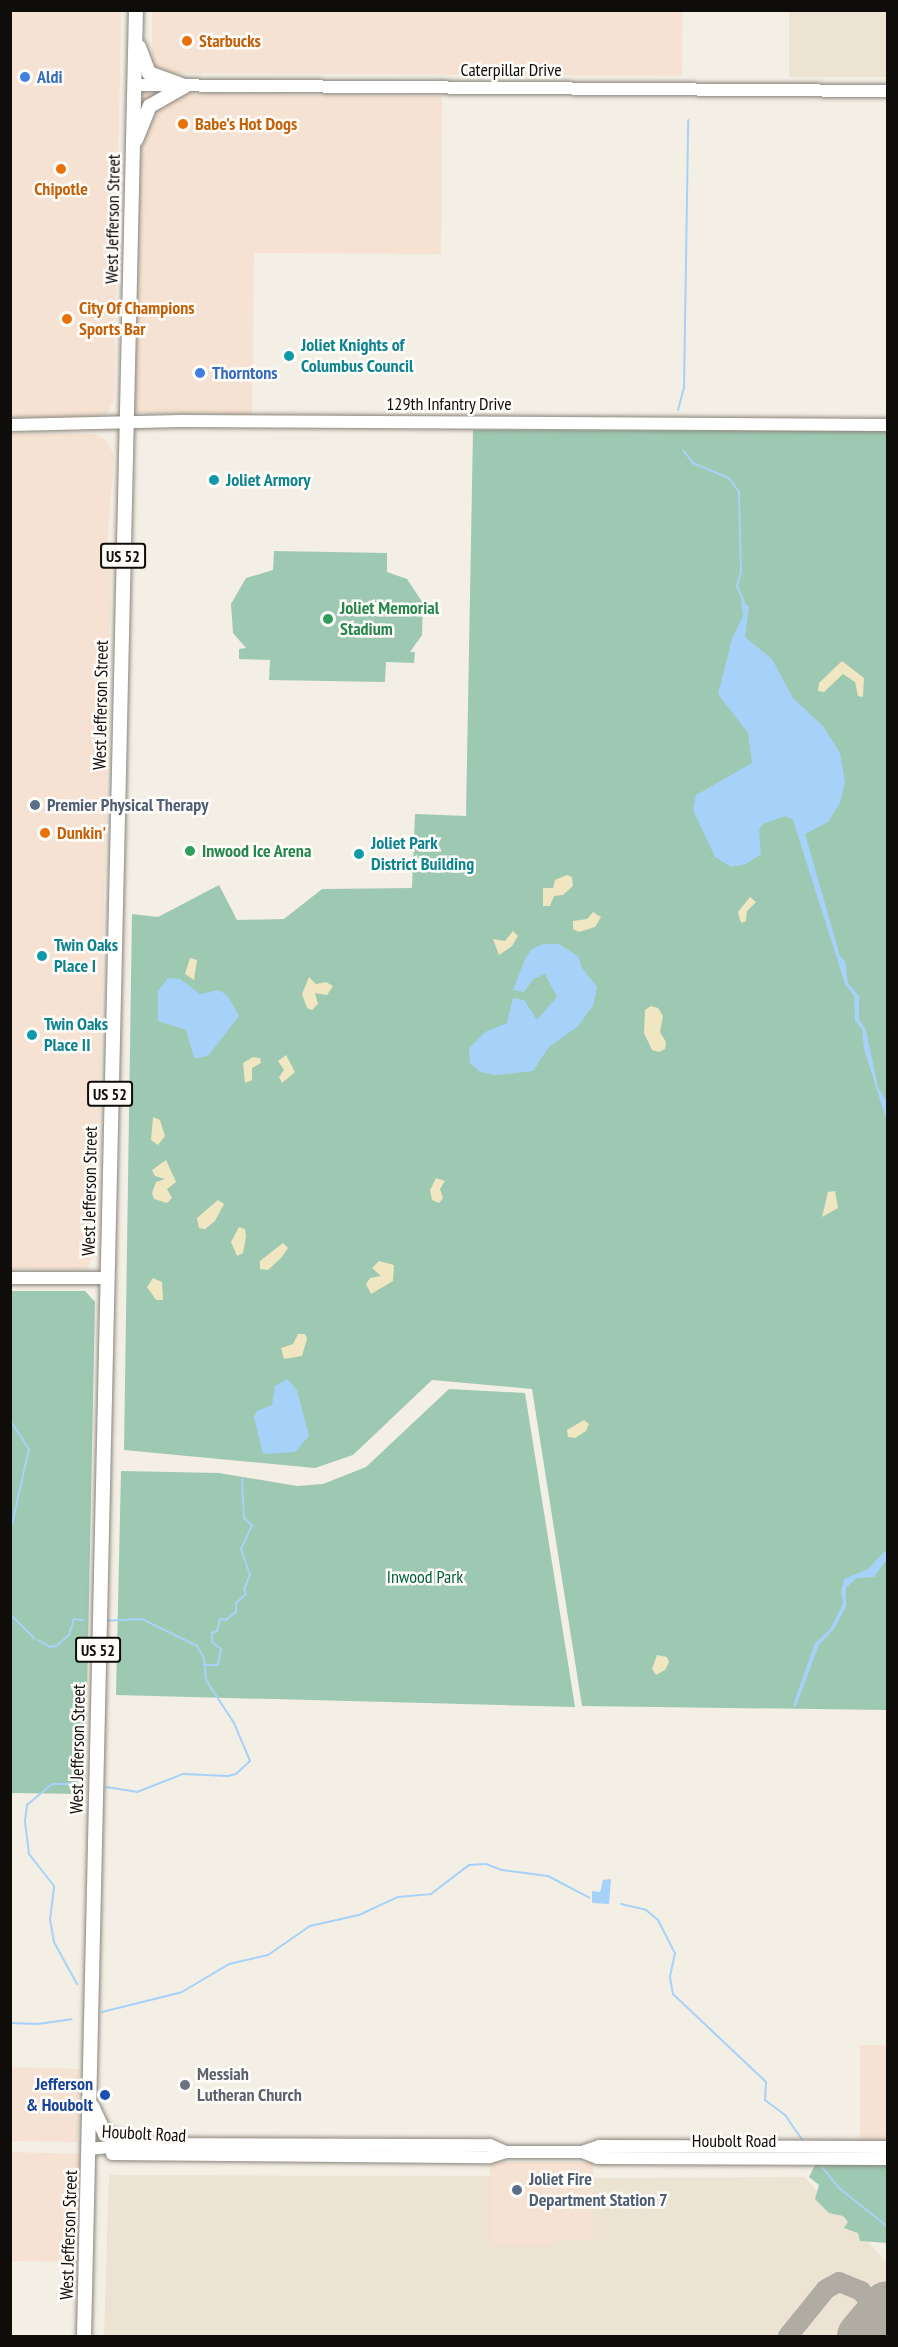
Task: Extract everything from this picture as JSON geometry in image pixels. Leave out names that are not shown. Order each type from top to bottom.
[{"type":"main road","name":"West Jefferson Street","points":[[84,2337],[136,10]]},
{"type":"main road","points":[[135,38],[148,73],[185,86]]},
{"type":"main road","points":[[133,148],[150,106],[185,86]]},
{"type":"main road","points":[[89,2100],[105,2134],[139,2144]]},
{"type":"street","name":"Caterpillar Drive","points":[[135,85],[888,91]]},
{"type":"street","name":"129th Infantry Drive","points":[[10,425],[191,421],[888,425]]},
{"type":"street","points":[[10,1278],[106,1278]]},
{"type":"street","name":"Houbolt Road","points":[[89,2149],[139,2144],[490,2145],[506,2152]]},
{"type":"street","name":"Houbolt Road","points":[[89,2149],[111,2154],[490,2157],[506,2152],[582,2152],[599,2146],[888,2147]]},
{"type":"street","name":"Houbolt Road","points":[[582,2152],[598,2158],[888,2159]]},
{"type":"shaded area","points":[[11,11],[121,11],[114,401],[107,413],[92,419],[11,419]]},
{"type":"shaded area","points":[[152,11],[683,11],[682,76],[152,73]]},
{"type":"shaded area","points":[[789,11],[887,11],[887,77],[789,77]]},
{"type":"shaded area","points":[[142,93],[442,96],[441,254],[254,253],[252,415],[134,413]]},
{"type":"shaded area","points":[[11,433],[95,434],[106,440],[114,455],[107,548],[111,566],[98,1180],[91,1260],[87,1269],[82,1270],[11,1269]]},
{"type":"shaded area","points":[[860,2045],[887,2045],[887,2144],[860,2144]]},
{"type":"shaded area","points":[[11,2067],[79,2069],[78,2142],[11,2141]]},
{"type":"shaded area","points":[[11,2152],[80,2154],[78,2262],[11,2261]]},
{"type":"shaded area","points":[[490,2162],[593,2162],[593,2239],[555,2239],[554,2246],[490,2246]]},
{"type":"shaded area","points":[[109,2175],[490,2176],[490,2246],[554,2246],[554,2239],[593,2239],[593,2178],[804,2177],[887,2262],[887,2336],[104,2336]]},
{"type":"green space","points":[[473,430],[887,431],[887,1710],[582,1706],[532,1389],[432,1380],[353,1455],[315,1468],[124,1450],[132,914],[158,917],[219,885],[237,920],[284,919],[322,889],[412,888],[415,814],[466,816]]},
{"type":"green space","name":"Joliet Memorial Stadium","points":[[274,551],[387,553],[387,572],[407,579],[423,603],[422,635],[410,652],[415,652],[414,663],[386,662],[385,682],[269,680],[270,660],[239,659],[239,649],[246,648],[233,633],[231,604],[246,578],[273,570]]},
{"type":"green space","points":[[11,1291],[85,1291],[95,1302],[85,1794],[11,1793]]},
{"type":"green space","name":"Inwood Park","points":[[449,1389],[525,1393],[575,1707],[116,1695],[121,1471],[219,1473],[297,1486],[323,1484],[366,1467]]},
{"type":"green space","points":[[816,2163],[887,2163],[887,2243],[860,2241],[858,2233],[844,2228],[848,2222],[843,2216],[829,2213],[815,2199],[819,2185],[809,2177]]},
{"type":"sand","points":[[842,661],[864,678],[863,697],[858,696],[855,682],[843,674],[824,692],[818,691],[819,683]]},
{"type":"sand","points":[[567,875],[572,877],[573,886],[563,895],[554,896],[550,906],[543,906],[543,888],[553,888],[555,880]]},
{"type":"sand","points":[[750,897],[756,902],[747,911],[746,921],[741,923],[738,912]]},
{"type":"sand","points":[[593,912],[601,917],[595,927],[579,932],[573,929],[573,921],[587,919]]},
{"type":"sand","points":[[513,931],[518,936],[512,946],[499,955],[493,939],[505,941]]},
{"type":"sand","points":[[190,958],[197,960],[194,980],[185,974]]},
{"type":"sand","points":[[309,977],[316,984],[326,982],[333,986],[327,995],[315,993],[318,1004],[312,1010],[307,1008],[302,994]]},
{"type":"sand","points":[[651,1006],[658,1008],[663,1016],[660,1032],[666,1042],[665,1049],[659,1052],[652,1050],[644,1033],[645,1010]]},
{"type":"sand","points":[[286,1055],[295,1072],[282,1083],[279,1077],[284,1070],[278,1061]]},
{"type":"sand","points":[[253,1057],[260,1058],[261,1063],[252,1068],[252,1080],[245,1083],[243,1063]]},
{"type":"sand","points":[[153,1117],[160,1120],[165,1136],[158,1145],[151,1140]]},
{"type":"sand","points":[[166,1160],[176,1182],[167,1189],[172,1198],[167,1203],[154,1199],[152,1193],[156,1182],[165,1179],[155,1176],[152,1170]]},
{"type":"sand","points":[[436,1178],[445,1181],[440,1189],[443,1198],[439,1203],[432,1200],[430,1190]]},
{"type":"sand","points":[[835,1191],[838,1208],[822,1217],[828,1192]]},
{"type":"sand","points":[[218,1200],[224,1204],[215,1221],[205,1229],[199,1228],[197,1218]]},
{"type":"sand","points":[[239,1227],[245,1229],[246,1237],[243,1253],[237,1256],[231,1242]]},
{"type":"sand","points":[[283,1243],[288,1248],[281,1258],[268,1270],[260,1269],[260,1261]]},
{"type":"sand","points":[[379,1261],[394,1265],[393,1281],[371,1294],[366,1284],[370,1278],[381,1276],[372,1268]]},
{"type":"sand","points":[[153,1278],[162,1282],[163,1300],[156,1300],[147,1287]]},
{"type":"sand","points":[[298,1334],[305,1334],[307,1339],[302,1356],[284,1359],[281,1348],[293,1344]]},
{"type":"sand","points":[[584,1420],[589,1424],[586,1431],[575,1438],[568,1437],[567,1430]]},
{"type":"sand","points":[[657,1655],[667,1657],[669,1662],[665,1670],[656,1675],[652,1669]]},
{"type":"water","points":[[741,600],[749,607],[745,637],[772,659],[793,698],[823,726],[840,753],[845,782],[840,803],[828,822],[805,834],[840,956],[845,961],[848,983],[859,996],[859,1019],[866,1030],[878,1087],[887,1102],[887,1122],[864,1049],[862,1029],[855,1021],[854,996],[845,984],[793,820],[785,816],[763,824],[759,830],[761,854],[746,864],[731,867],[715,857],[693,810],[696,795],[752,763],[748,733],[718,694],[732,639],[743,616]]},
{"type":"water","points":[[543,944],[559,944],[579,957],[582,968],[597,987],[593,1006],[577,1027],[549,1047],[533,1071],[495,1075],[480,1072],[470,1063],[469,1048],[485,1032],[507,1023],[513,998],[524,1000],[537,1020],[557,997],[545,974],[533,979],[524,992],[513,990],[525,959],[532,949]]},
{"type":"water","points":[[168,978],[180,979],[200,994],[219,990],[228,996],[239,1016],[208,1056],[194,1058],[186,1030],[158,1021],[158,991]]},
{"type":"water","points":[[287,1379],[297,1390],[309,1436],[295,1452],[263,1454],[254,1417],[257,1411],[272,1405],[275,1386]]},
{"type":"water","points":[[887,1549],[887,1559],[874,1577],[857,1578],[846,1588],[846,1607],[834,1629],[819,1645],[796,1706],[793,1705],[815,1643],[830,1629],[843,1604],[841,1591],[844,1579],[868,1569]]},
{"type":"water","points":[[611,1879],[609,1904],[592,1903],[592,1891],[600,1892],[603,1880]]},
{"type":"waterway","points":[[678,410],[684,388],[688,120]]},
{"type":"waterway","points":[[683,450],[693,463],[729,478],[739,492],[741,572],[737,586],[744,602]]},
{"type":"waterway","points":[[10,1420],[29,1449],[10,1533]]},
{"type":"waterway","points":[[204,1665],[218,1665],[221,1649],[212,1642],[212,1633],[217,1631],[220,1619],[226,1620],[236,1612],[236,1603],[246,1594],[244,1589],[250,1575],[241,1549],[252,1525],[244,1518],[242,1479]]},
{"type":"waterway","points":[[10,1614],[35,1639]]},
{"type":"waterway","points":[[38,1640],[50,1647],[56,1646],[69,1635],[74,1619],[83,1620]]},
{"type":"waterway","points":[[106,1787],[137,1792],[183,1774],[228,1776],[236,1774],[250,1761],[234,1723],[206,1680],[204,1658],[197,1646],[142,1619],[108,1621]]},
{"type":"waterway","points":[[77,1984],[54,1942],[50,1920],[54,1886],[29,1854],[25,1820],[27,1805],[52,1784],[79,1784]]},
{"type":"waterway","points":[[102,2012],[182,1992],[229,1964],[268,1955],[310,1926],[359,1915],[398,1897],[431,1894],[469,1865],[486,1864],[502,1870],[548,1876],[590,1898]]},
{"type":"waterway","points":[[621,1904],[646,1910],[658,1920],[675,1953],[670,1977],[673,1994],[766,2082],[765,2100],[785,2115],[803,2141]]},
{"type":"waterway","points":[[10,2023],[38,2024],[72,2019]]},
{"type":"waterway","points":[[822,2167],[839,2188],[888,2227]]},
{"type":"taxiway","points":[[788,2336],[826,2289],[839,2282],[861,2291],[880,2314]]},
{"type":"runway","points":[[861,2336],[887,2305]]},
{"type":"place","name":"Starbucks","points":[[187,41]]},
{"type":"place","name":"Aldi","points":[[25,77]]},
{"type":"place","name":"Babe's Hot Dogs","points":[[183,124]]},
{"type":"place","name":"Chipotle","points":[[61,169]]},
{"type":"place","name":"City Of Champions Sports Bar","points":[[67,319]]},
{"type":"place","name":"Joliet Knights of Columbus Council","points":[[289,356]]},
{"type":"place","name":"Thorntons","points":[[200,373]]},
{"type":"place","name":"Joliet Armory","points":[[214,480]]},
{"type":"place","name":"Joliet Memorial Stadium","points":[[328,619]]},
{"type":"place","name":"Premier Physical Therapy","points":[[35,805]]},
{"type":"place","name":"Dunkin'","points":[[45,833]]},
{"type":"place","name":"Inwood Ice Arena","points":[[190,851]]},
{"type":"place","name":"Joliet Park District Building","points":[[359,854]]},
{"type":"place","name":"Twin Oaks Place I","points":[[42,956]]},
{"type":"place","name":"Twin Oaks Place II","points":[[32,1035]]},
{"type":"place","name":"Messiah Lutheran Church","points":[[185,2085]]},
{"type":"place","name":"Jefferson & Houbolt","points":[[105,2095]]},
{"type":"place","name":"Joliet Fire Department Station 7","points":[[517,2190]]}]
